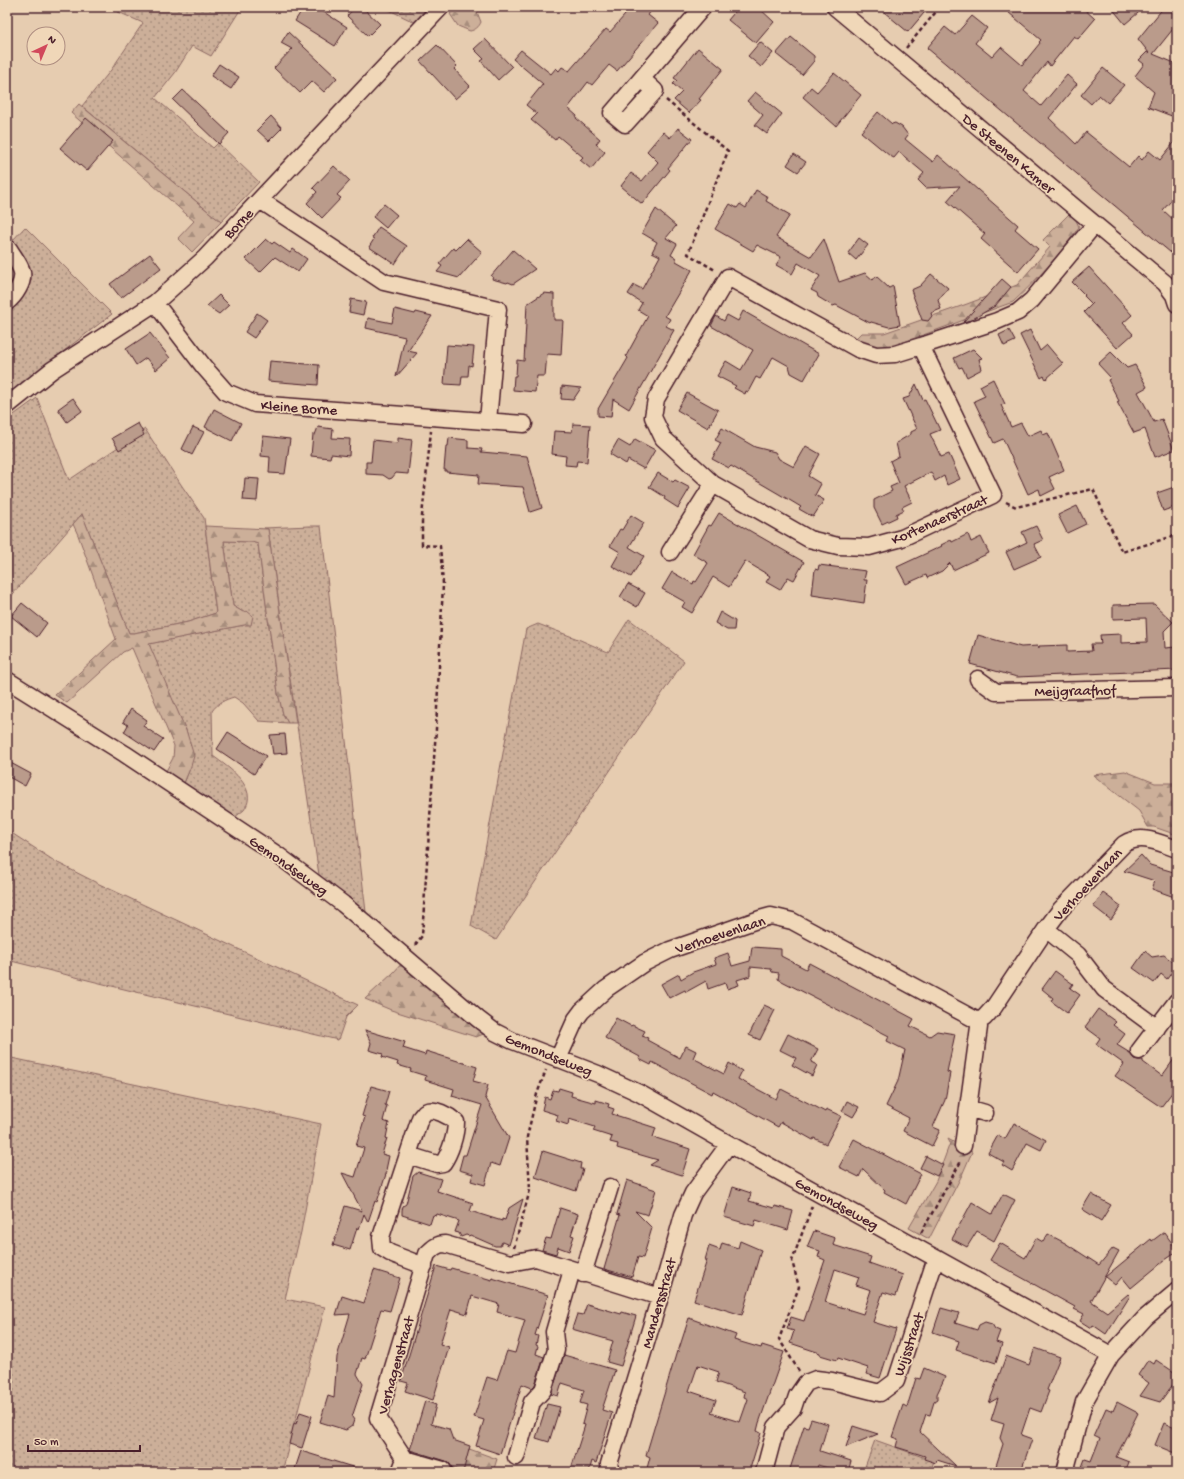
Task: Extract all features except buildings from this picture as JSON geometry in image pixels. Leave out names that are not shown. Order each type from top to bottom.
[{"type":"street","name":"Borne","points":[[7,406],[52,370],[155,304],[205,258],[441,7]]},
{"type":"street","points":[[642,79],[654,91],[626,124],[612,113],[703,7]]},
{"type":"street","name":"De Steenen Kamer","points":[[835,7],[1164,283],[1174,296],[1177,304]]},
{"type":"street","points":[[260,200],[384,282],[498,309],[488,421]]},
{"type":"street","points":[[728,277],[858,349],[876,355],[895,354],[1018,312],[1032,300],[1095,224]]},
{"type":"street","points":[[7,302],[20,285],[22,272],[9,249]]},
{"type":"street","name":"Kortenaerstraat","points":[[728,277],[656,399],[653,416],[663,438],[713,484],[809,538],[838,546],[869,548],[902,538],[994,495],[922,346]]},
{"type":"street","name":"Kleine Borne","points":[[155,304],[226,392],[255,404],[524,424]]},
{"type":"street","points":[[670,552],[713,484]]},
{"type":"street","name":"Meijgraafhof","points":[[978,679],[996,692],[1177,688]]},
{"type":"street","name":"Gemondseweg","points":[[7,680],[125,754],[279,856],[344,904],[495,1032],[554,1058],[598,1074],[639,1093],[1111,1355]]},
{"type":"street","name":"Verhoevenlaan","points":[[554,1058],[582,1011],[606,989],[644,963],[670,950],[770,916],[792,920],[978,1021],[984,1018],[994,1007],[1046,929],[1079,890],[1129,841],[1143,838],[1177,849]]},
{"type":"street","name":"Verhoevenlaan","points":[[1046,929],[1078,955],[1104,989],[1157,1028]]},
{"type":"street","points":[[1139,1051],[1177,1001]]},
{"type":"street","points":[[963,1146],[978,1021]]},
{"type":"street","points":[[968,1108],[985,1113]]},
{"type":"street","name":"Mandersstraat","points":[[611,1472],[609,1464],[660,1297],[683,1215],[693,1193],[729,1144]]},
{"type":"street","points":[[408,1155],[381,1237],[382,1248],[390,1253],[424,1266],[427,1254],[432,1248],[439,1244],[445,1244],[510,1263],[536,1258],[660,1297]]},
{"type":"street","points":[[516,1457],[532,1402],[543,1390],[554,1357],[556,1350],[554,1332],[610,1187]]},
{"type":"street","name":"Wijsstraat","points":[[806,1383],[816,1379],[832,1380],[880,1393],[896,1381],[936,1258]]},
{"type":"street","name":"Verhagenstraat","points":[[424,1266],[378,1418],[402,1465],[443,1470]]},
{"type":"street","points":[[1065,1472],[1084,1402],[1111,1355],[1145,1318],[1177,1291]]},
{"type":"street","points":[[764,1472],[776,1427],[793,1408],[797,1396],[806,1383]]},
{"type":"path","points":[[897,59],[940,7]]},
{"type":"path","points":[[654,91],[728,151],[688,254],[728,277]]},
{"type":"path","points":[[406,957],[422,936],[444,584],[440,546],[422,545],[422,516],[433,417]]},
{"type":"path","points":[[994,495],[1016,507],[1093,489],[1122,552],[1177,535]]},
{"type":"path","points":[[510,1263],[530,1190],[527,1137],[530,1118],[537,1094],[554,1058]]},
{"type":"path","points":[[914,1245],[960,1163],[963,1146]]},
{"type":"path","points":[[806,1383],[779,1340],[798,1287],[792,1261],[816,1192]]},
{"type":"green space","points":[[107,7],[242,7],[211,56],[192,46],[175,73],[155,98],[213,148],[218,143],[259,182],[221,222],[82,106],[111,70],[143,23]]},
{"type":"green space","points":[[383,7],[428,7],[414,22]]},
{"type":"green space","points":[[457,7],[475,7],[481,22],[478,27],[470,31],[458,26],[450,14]]},
{"type":"green space","points":[[79,104],[221,222],[192,252],[178,238],[194,221],[71,113]]},
{"type":"green space","points":[[1069,214],[1076,220],[1079,227],[1048,266],[1013,302],[885,349],[877,350],[856,338],[861,333],[884,333],[1017,285],[1050,247],[1043,240]]},
{"type":"green space","points":[[25,227],[112,314],[13,390],[7,386],[7,311],[17,302],[23,257],[17,246],[12,241]]},
{"type":"green space","points":[[37,398],[69,480],[145,429],[204,518],[216,613],[188,622],[129,633],[82,514],[7,601],[7,420]]},
{"type":"green space","points":[[82,514],[129,633],[188,622],[216,613],[205,526],[268,529],[296,723],[288,723],[283,714],[278,693],[258,544],[252,542],[224,541],[233,606],[243,612],[247,611],[253,616],[251,625],[244,625],[149,644],[187,733],[194,756],[184,783],[166,771],[173,758],[174,746],[132,648],[123,652],[67,703],[55,695],[116,639],[73,524]]},
{"type":"green space","points":[[321,526],[366,912],[319,875],[268,529],[264,528]]},
{"type":"green space","points":[[224,541],[252,542],[258,544],[278,693],[283,714],[288,723],[259,721],[243,703],[234,697],[222,702],[212,711],[213,756],[234,772],[245,786],[248,794],[248,802],[244,810],[234,818],[184,783],[191,766],[187,733],[148,644],[244,625],[243,612],[233,606]]},
{"type":"green space","points":[[629,619],[684,661],[496,940],[471,926],[526,629],[538,624],[608,652]]},
{"type":"green space","points":[[1125,771],[1155,783],[1177,783],[1177,835],[1154,827],[1148,827],[1139,811],[1093,775]]},
{"type":"green space","points":[[7,830],[56,862],[97,883],[358,1005],[346,1017],[338,1040],[7,960]]},
{"type":"green space","points":[[404,961],[486,1033],[476,1037],[391,1010],[365,999]]},
{"type":"green space","points":[[7,1057],[321,1124],[301,1232],[285,1299],[325,1307],[282,1472],[7,1472]]},
{"type":"green space","points":[[948,1139],[972,1152],[962,1175],[929,1239],[909,1228],[936,1181],[950,1143]]},
{"type":"green space","points":[[875,1440],[934,1461],[930,1472],[863,1472]]},
{"type":"green space","points":[[461,1446],[497,1459],[493,1472],[449,1472],[451,1463]]}]
